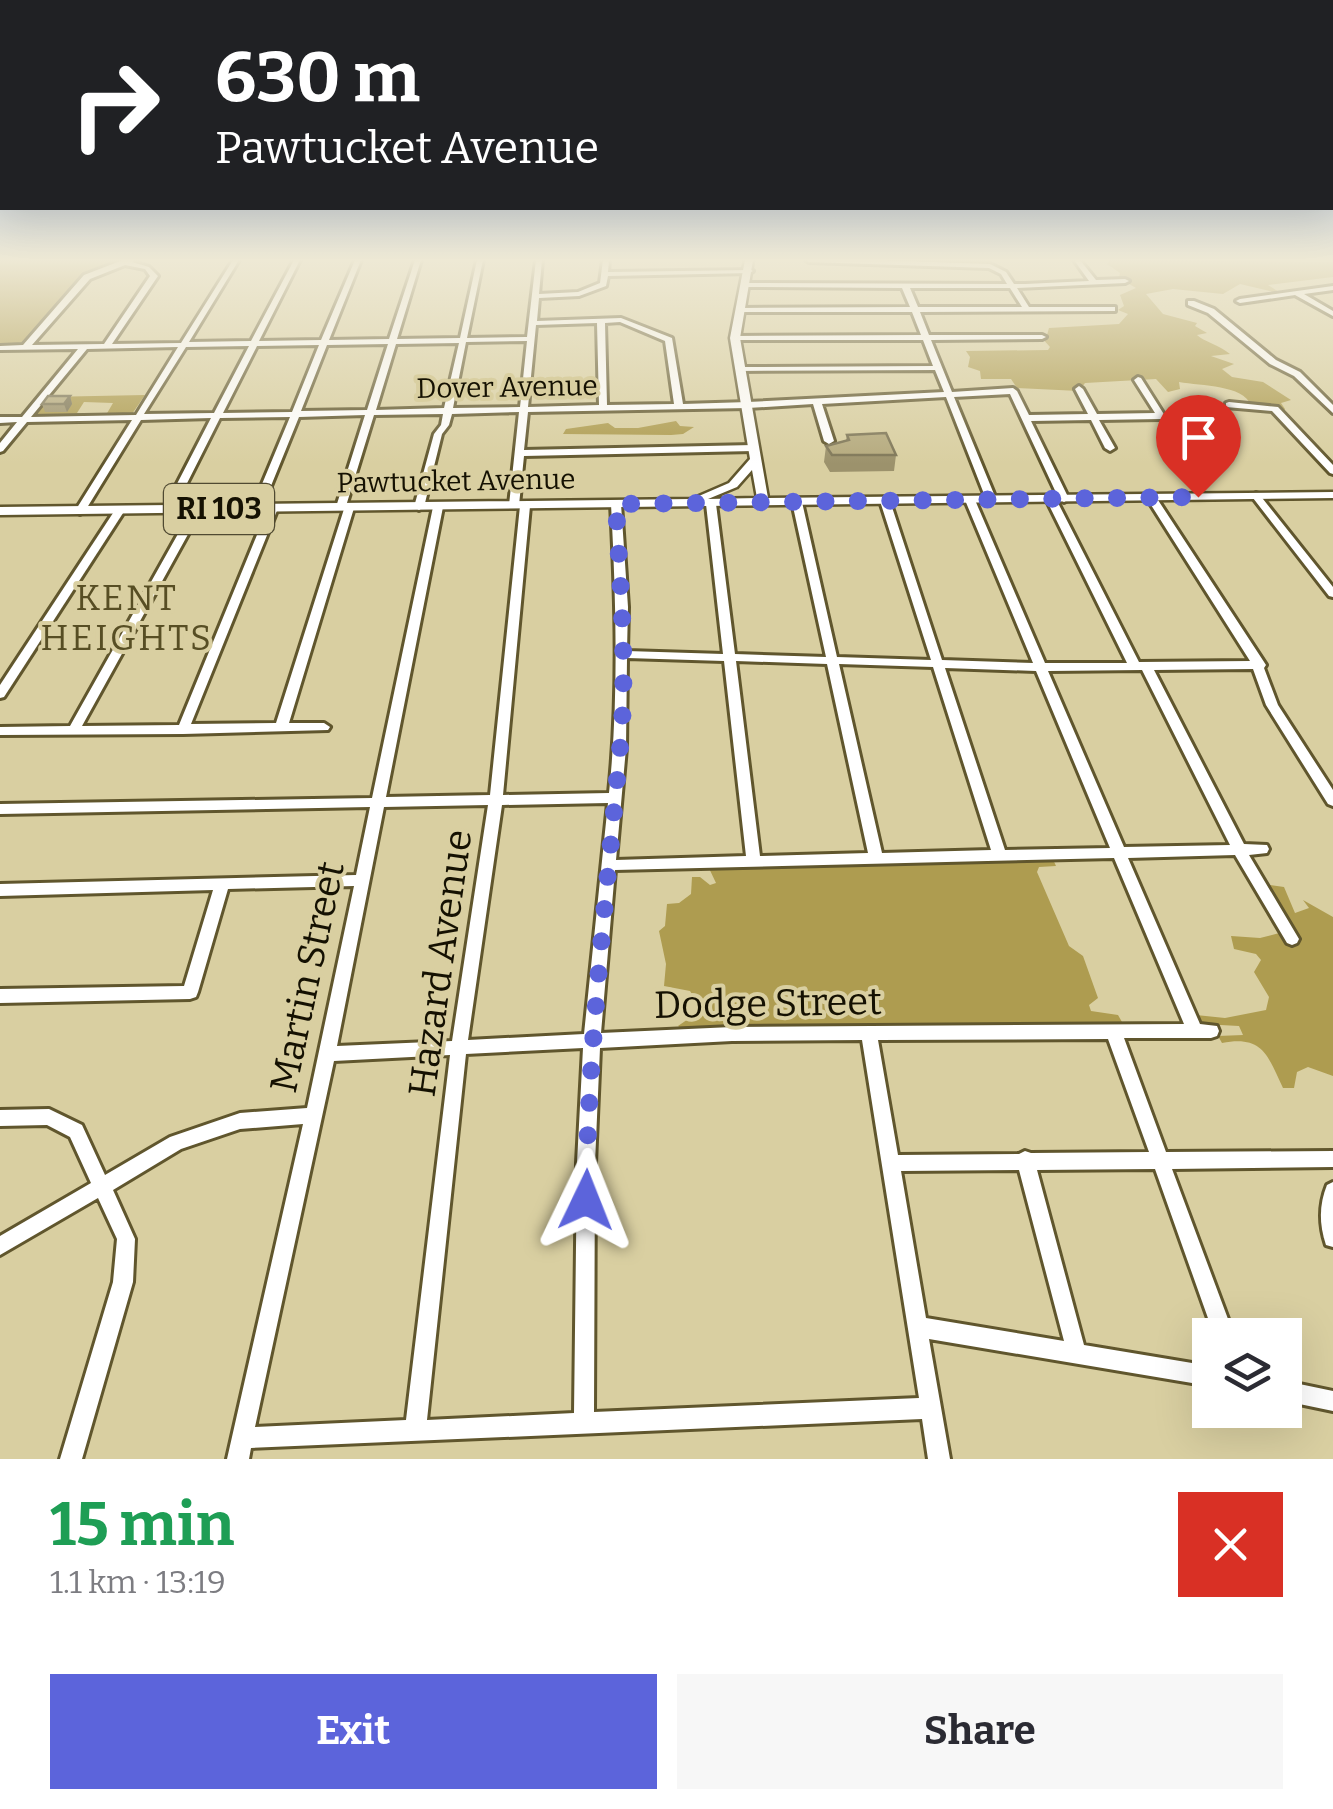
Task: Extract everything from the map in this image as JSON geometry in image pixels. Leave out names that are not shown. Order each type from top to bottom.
[{"type":"main road","points":[[737,328],[735,338],[763,502]]},
{"type":"main road","points":[[673,504],[727,489],[749,471],[754,454]]},
{"type":"main road","name":"Pawtucket Avenue","points":[[0,511],[1333,495]]},
{"type":"street","points":[[25,348],[42,328]]},
{"type":"street","points":[[107,346],[119,328]]},
{"type":"street","points":[[80,510],[193,328]]},
{"type":"street","points":[[169,509],[261,328]]},
{"type":"street","points":[[257,508],[330,328]]},
{"type":"street","points":[[281,728],[398,328]]},
{"type":"street","points":[[419,507],[449,411],[466,328]]},
{"type":"street","name":"Hazard Avenue","points":[[415,1430],[459,1046],[496,798],[531,328]]},
{"type":"street","points":[[602,328],[603,408]]},
{"type":"street","points":[[643,328],[671,341],[678,406]]},
{"type":"street","points":[[923,328],[991,499]]},
{"type":"street","points":[[1232,328],[1274,362],[1297,374],[1333,410]]},
{"type":"street","points":[[735,338],[1042,337]]},
{"type":"street","points":[[2,351],[530,339]]},
{"type":"street","points":[[0,449],[84,347]]},
{"type":"street","points":[[740,369],[939,368]]},
{"type":"street","points":[[1138,380],[1159,417],[1027,418],[1058,499],[1140,666],[1292,939]]},
{"type":"street","points":[[1078,389],[1110,448]]},
{"type":"street","name":"Dover Avenue","points":[[0,420],[748,405],[1014,393],[1027,418]]},
{"type":"street","points":[[817,402],[829,441]]},
{"type":"street","points":[[1228,405],[1275,409],[1333,471]]},
{"type":"street","points":[[519,453],[754,454]]},
{"type":"street","points":[[1256,496],[1333,594]]},
{"type":"street","points":[[1150,497],[1260,665],[1272,704],[1331,796]]},
{"type":"street","points":[[970,500],[1103,808],[1119,854]]},
{"type":"street","points":[[884,501],[1000,856]]},
{"type":"street","points":[[797,502],[876,858]]},
{"type":"street","points":[[584,1424],[586,1163],[592,1040],[620,748],[622,654],[616,504]]},
{"type":"street","points":[[711,504],[754,862]]},
{"type":"street","name":"Martin Street","points":[[241,1449],[327,1054],[438,507]]},
{"type":"street","points":[[182,730],[273,508]]},
{"type":"street","points":[[73,731],[197,509]]},
{"type":"street","points":[[0,694],[120,510]]},
{"type":"street","points":[[622,654],[1041,667],[1260,665]]},
{"type":"street","points":[[0,731],[324,727]]},
{"type":"street","points":[[0,809],[613,798]]},
{"type":"street","points":[[610,865],[1262,848]]},
{"type":"street","name":"Dodge Street","points":[[327,1054],[592,1040],[868,1032],[1203,1031],[1119,854]]},
{"type":"street","points":[[0,890],[362,880]]},
{"type":"street","points":[[0,996],[190,992],[222,885]]},
{"type":"street","points":[[868,1032],[939,1459]]},
{"type":"street","points":[[1114,1033],[1218,1318]]},
{"type":"street","points":[[0,1246],[176,1144],[210,1129],[240,1121],[311,1116]]},
{"type":"street","points":[[0,1118],[49,1117],[76,1132],[126,1239],[125,1262],[71,1459]]},
{"type":"street","points":[[890,1163],[1333,1158]]},
{"type":"street","points":[[1026,1159],[1077,1354]]},
{"type":"street","points":[[1333,1190],[1329,1218],[1333,1238]]},
{"type":"street","points":[[919,1327],[1192,1373]]},
{"type":"street","points":[[1302,1395],[1333,1401]]},
{"type":"street","points":[[241,1449],[415,1430],[930,1408]]},
{"type":"shaded area","points":[[0,328],[42,328],[25,348],[0,349]]},
{"type":"shaded area","points":[[1049,328],[1199,328],[1207,333],[1197,335],[1230,354],[1211,356],[1234,364],[1222,369],[1232,377],[1263,382],[1291,400],[1281,403],[1285,409],[1282,414],[1271,407],[1251,405],[1247,398],[1231,390],[1179,382],[1180,389],[1168,392],[1156,379],[1085,383],[1079,391],[1017,388],[1011,379],[981,379],[980,371],[968,367],[970,357],[966,351],[1048,350],[1050,347],[1041,337],[1047,335]]},
{"type":"shaded area","points":[[145,395],[132,414],[106,415],[113,403],[84,402],[77,413],[99,415],[31,417],[45,397]]},
{"type":"shaded area","points":[[676,421],[680,426],[694,427],[671,435],[563,434],[566,429],[608,423],[615,428],[638,428]]},
{"type":"shaded area","points":[[1051,855],[1056,866],[1039,867],[1037,872],[1069,946],[1083,956],[1098,998],[1089,1005],[1091,1011],[1118,1015],[1126,1029],[678,1026],[694,1015],[699,1005],[690,991],[664,986],[666,964],[659,931],[665,926],[667,904],[679,903],[691,894],[692,877],[700,877],[710,885],[716,883],[707,864]]},
{"type":"shaded area","points":[[1262,884],[1284,887],[1295,913],[1309,908],[1303,900],[1333,917],[1333,1076],[1308,1067],[1297,1072],[1294,1088],[1283,1088],[1268,1058],[1255,1045],[1222,1043],[1218,1036],[1243,1035],[1239,1026],[1202,1024],[1196,1015],[1225,1018],[1266,1010],[1269,997],[1254,972],[1261,960],[1256,954],[1234,949],[1231,936],[1260,938],[1287,931]]},
{"type":"building","points":[[48,396],[70,396],[64,404],[42,404]]},
{"type":"building","points":[[886,433],[896,455],[832,455],[826,446],[849,440],[847,435]]},
{"type":"district","name":"KENT HEIGHTS","points":[[127,618]]},
{"type":"route","points":[[586,1200],[592,1040],[620,748],[622,607],[616,504],[1198,497]]}]
